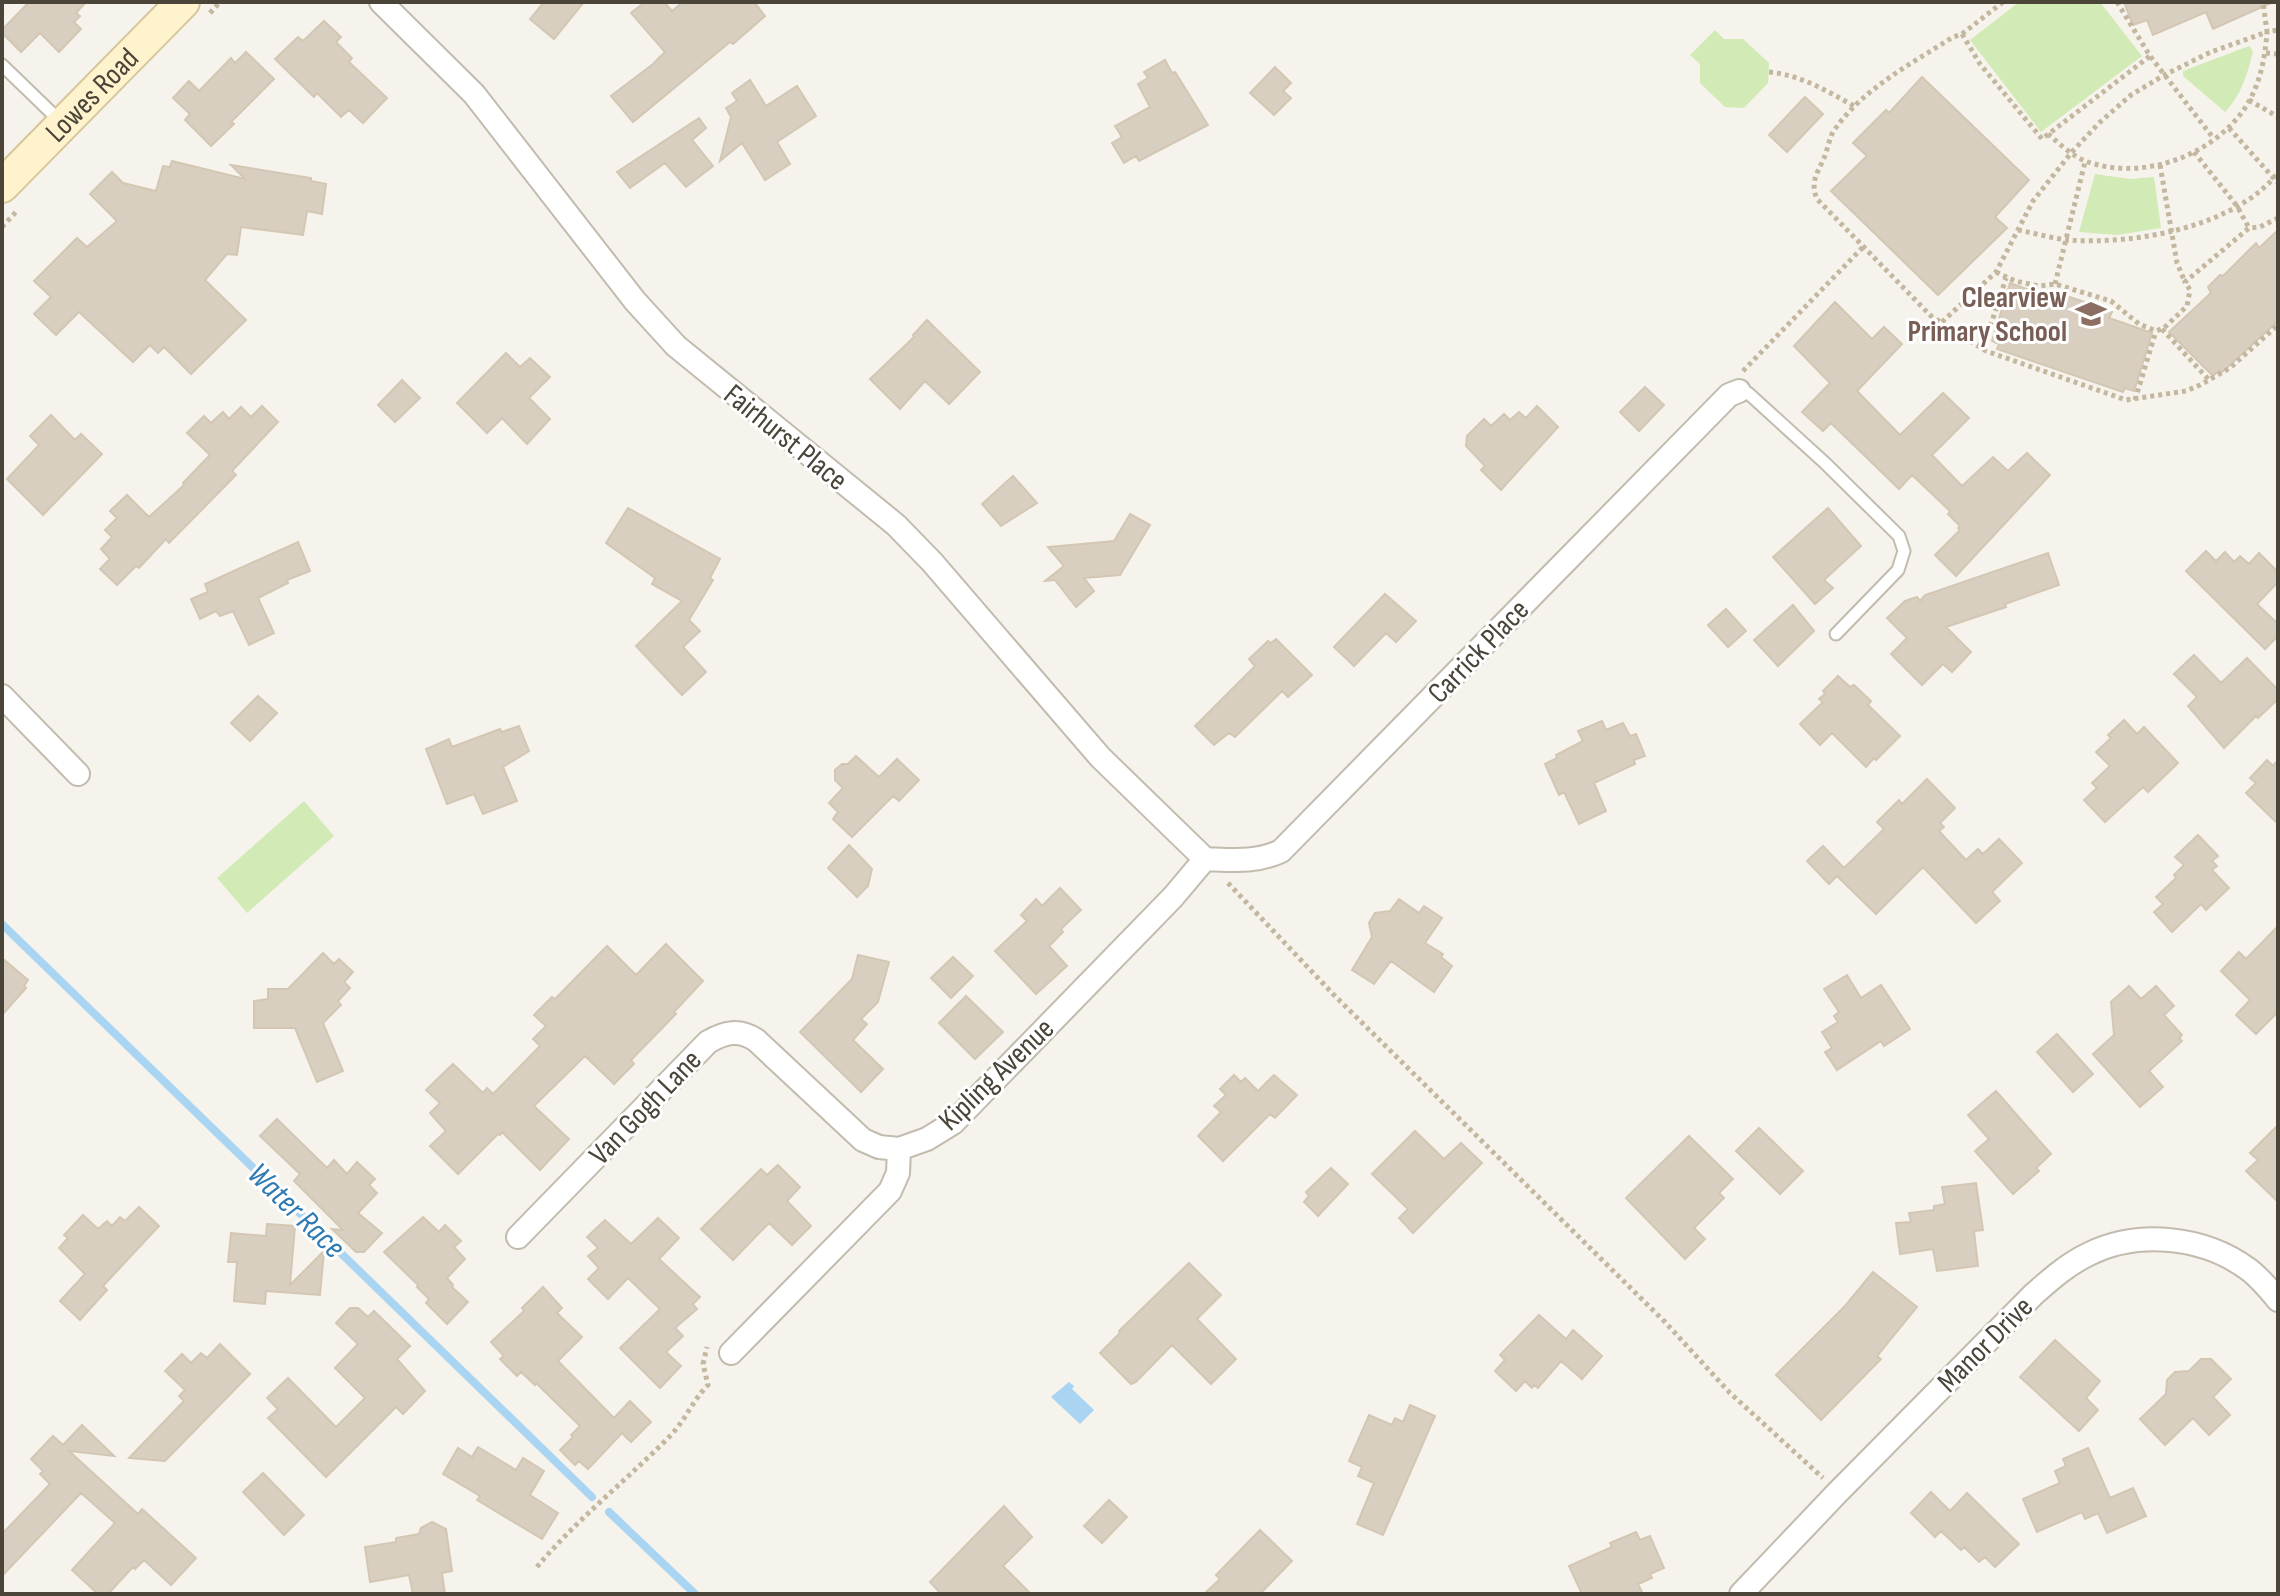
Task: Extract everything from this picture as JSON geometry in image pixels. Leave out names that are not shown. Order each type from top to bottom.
[{"type":"main road","name":"Lowes Road","points":[[2,186],[183,2]]},
{"type":"street","name":"Fairhurst Place","points":[[381,2],[474,94],[635,301],[676,346],[896,525],[932,562],[1100,757],[1205,859]]},
{"type":"street","name":"Carrick Place","points":[[1205,859],[1245,861],[1265,858],[1281,851],[1734,393]]},
{"type":"street","points":[[2,696],[78,774]]},
{"type":"street","name":"Kipling Avenue","points":[[899,1149],[927,1139],[953,1123],[1173,897],[1205,859]]},
{"type":"street","name":"Van Gogh Lane","points":[[518,1237],[708,1042],[721,1034],[746,1034],[756,1040],[863,1140],[879,1147],[899,1149]]},
{"type":"street","points":[[731,1353],[890,1191],[898,1173],[899,1149]]},
{"type":"street","name":"Manor Drive","points":[[1741,1594],[2034,1294],[2067,1266],[2087,1255],[2128,1241],[2188,1243],[2229,1257],[2249,1270],[2278,1300]]},
{"type":"lane","points":[[2,65],[63,124]]},
{"type":"lane","points":[[1734,393],[1748,393],[1899,536],[1904,551],[1898,570],[1836,634]]},
{"type":"path","points":[[2003,2],[1962,34],[1868,93],[1854,106],[1833,131],[1813,180],[1817,199],[1931,316],[1983,349],[2026,367],[2126,400],[2186,391],[2209,380],[2230,368],[2278,325]]},
{"type":"path","points":[[2117,2],[2150,56],[2214,139]]},
{"type":"path","points":[[2048,134],[2085,162],[2120,167],[2160,165],[2194,152],[2229,128],[2249,100],[2266,53],[2263,2]]},
{"type":"path","points":[[1942,322],[1996,272],[2033,201],[2071,153],[2131,95],[2211,52],[2278,30]]},
{"type":"path","points":[[1962,34],[2004,96],[2042,139],[2150,56]]},
{"type":"path","points":[[2266,53],[2278,54]]},
{"type":"path","points":[[1769,72],[1788,73],[1854,106]]},
{"type":"path","points":[[2249,100],[2278,117]]},
{"type":"path","points":[[2018,230],[2065,240],[2123,240],[2171,231],[2237,206],[2277,178],[2229,128]]},
{"type":"path","points":[[2194,152],[2237,206],[2249,228]]},
{"type":"path","points":[[2055,284],[2085,162]]},
{"type":"path","points":[[2135,400],[2159,330],[2187,306],[2190,290],[2177,263],[2160,165]]},
{"type":"path","points":[[2185,282],[2249,228],[2260,227],[2278,218]]},
{"type":"path","points":[[1734,393],[1744,370],[1865,246]]},
{"type":"path","points":[[1996,272],[2006,278],[2039,286],[2055,284],[2111,301],[2139,324],[2159,330],[2209,380]]},
{"type":"path","points":[[1983,349],[2006,278]]},
{"type":"path","points":[[1205,859],[1334,995],[1665,1322],[1730,1393],[1838,1492]]},
{"type":"path","points":[[537,1567],[681,1423],[708,1385],[703,1364],[708,1345]]},
{"type":"green space","points":[[2019,2],[2100,2],[2142,56],[2041,132],[1970,40]]},
{"type":"green space","points":[[1715,30],[1724,39],[1743,39],[1769,63],[1768,83],[1744,108],[1725,107],[1700,83],[1700,64],[1690,55]]},
{"type":"green space","points":[[2249,46],[2253,51],[2246,76],[2225,112],[2183,76],[2183,71]]},
{"type":"green space","points":[[2095,174],[2130,179],[2154,177],[2161,228],[2117,235],[2079,232]]},
{"type":"green space","points":[[304,801],[334,836],[247,913],[217,878]]},
{"type":"water","points":[[1069,1382],[1074,1386],[1072,1389],[1094,1410],[1080,1424],[1051,1397]]},
{"type":"building","points":[[29,2],[86,2],[76,13],[80,16],[74,22],[81,29],[59,52],[40,33],[21,52],[2,30]]},
{"type":"building","points":[[544,2],[584,2],[554,39],[530,19]]},
{"type":"building","points":[[645,2],[664,2],[672,11],[683,2],[754,2],[765,16],[633,122],[611,96],[665,52],[631,13]]},
{"type":"building","points":[[2124,2],[2273,2],[2213,29],[2206,12],[2153,35],[2147,20],[2133,25]]},
{"type":"building","points":[[324,21],[341,37],[336,42],[352,58],[349,62],[387,98],[363,123],[349,110],[341,117],[317,93],[314,97],[275,59],[298,37],[303,41]]},
{"type":"building","points":[[246,52],[274,79],[211,146],[185,120],[190,114],[173,98],[189,81],[199,91],[231,58],[235,63]]},
{"type":"building","points":[[1165,60],[1208,125],[1139,161],[1136,156],[1124,163],[1112,143],[1122,137],[1115,126],[1150,107],[1138,84],[1148,78],[1144,72]]},
{"type":"building","points":[[1275,67],[1291,83],[1283,91],[1291,98],[1274,115],[1250,93]]},
{"type":"building","points":[[1922,77],[2029,180],[1995,217],[2007,228],[1938,295],[1831,191],[1867,156],[1853,143],[1886,110],[1889,113]]},
{"type":"building","points":[[750,80],[766,106],[797,86],[816,116],[777,142],[790,164],[765,180],[742,143],[720,161],[731,117],[726,108],[737,101],[732,93]]},
{"type":"building","points":[[1805,97],[1823,114],[1787,152],[1769,135]]},
{"type":"building","points":[[699,118],[706,128],[692,140],[713,166],[686,187],[665,163],[630,188],[617,172]]},
{"type":"building","points":[[172,161],[245,179],[231,165],[311,178],[311,181],[326,184],[322,214],[307,211],[303,235],[241,227],[237,255],[227,254],[205,280],[246,320],[191,374],[164,347],[158,353],[150,345],[133,362],[79,312],[56,335],[34,314],[51,297],[34,281],[77,238],[87,247],[117,221],[90,194],[112,172],[123,183],[156,191],[163,166],[170,167]]},
{"type":"building","points":[[2278,230],[2278,321],[2221,373],[2219,370],[2213,376],[2169,332],[2211,293],[2208,287],[2220,275],[2223,276],[2256,243],[2259,248]]},
{"type":"building","points":[[2010,283],[2055,299],[2057,293],[2085,302],[2112,312],[2109,318],[2152,333],[2134,391],[2125,388],[2123,392],[1997,349],[1999,344],[1992,341]]},
{"type":"building","points":[[1835,302],[1872,339],[1884,327],[1902,344],[1857,391],[1900,435],[1943,393],[1969,418],[1932,455],[1962,486],[1993,457],[2008,471],[2027,453],[2050,475],[1956,576],[1935,555],[1960,530],[1948,514],[1950,511],[1912,475],[1899,489],[1831,423],[1823,431],[1802,412],[1830,383],[1794,346]]},
{"type":"building","points":[[927,320],[980,372],[949,404],[925,381],[900,409],[870,379],[914,337]]},
{"type":"building","points":[[506,353],[520,367],[530,358],[550,377],[529,398],[550,419],[527,444],[502,418],[487,433],[457,403]]},
{"type":"building","points":[[402,380],[420,398],[395,422],[378,405]]},
{"type":"building","points":[[1645,387],[1664,405],[1639,431],[1620,412]]},
{"type":"building","points":[[262,406],[278,422],[232,471],[236,475],[169,543],[166,539],[139,568],[136,566],[117,585],[100,569],[110,559],[101,549],[112,537],[105,530],[117,518],[110,511],[127,495],[149,517],[184,485],[210,455],[187,433],[204,416],[211,423],[223,412],[229,419],[241,407],[251,417]]},
{"type":"building","points":[[1537,406],[1558,427],[1501,490],[1481,470],[1485,466],[1466,446],[1467,436],[1484,419],[1491,426],[1504,414],[1510,420],[1519,412],[1526,418]]},
{"type":"building","points":[[51,415],[75,440],[81,434],[102,454],[43,515],[7,479],[39,445],[30,436]]},
{"type":"building","points":[[1013,476],[1037,503],[1001,526],[982,504]]},
{"type":"building","points":[[628,508],[720,559],[710,578],[713,580],[689,620],[700,631],[683,647],[706,672],[682,695],[636,646],[682,601],[652,584],[655,578],[606,543]]},
{"type":"building","points":[[1828,508],[1861,546],[1824,580],[1833,588],[1815,604],[1773,557]]},
{"type":"building","points":[[1130,514],[1150,525],[1120,575],[1084,578],[1094,591],[1076,607],[1055,580],[1045,581],[1064,566],[1048,547],[1114,541]]},
{"type":"building","points":[[298,542],[310,571],[287,580],[288,583],[258,598],[274,633],[249,645],[233,611],[220,616],[216,611],[200,619],[191,599],[208,592],[205,584]]},
{"type":"building","points":[[2206,551],[2216,561],[2225,552],[2234,562],[2240,556],[2249,564],[2259,553],[2278,572],[2278,582],[2257,604],[2278,624],[2278,636],[2265,649],[2186,571]]},
{"type":"building","points":[[2048,553],[2059,585],[1946,627],[1971,652],[1952,672],[1943,664],[1922,685],[1891,654],[1907,638],[1887,618],[1905,601],[1917,597],[1920,601],[1925,595]]},
{"type":"building","points":[[1385,594],[1416,621],[1396,642],[1386,633],[1354,666],[1334,647]]},
{"type":"building","points":[[1793,605],[1814,631],[1778,666],[1754,640]]},
{"type":"building","points":[[1726,609],[1746,631],[1728,647],[1708,625]]},
{"type":"building","points":[[1276,639],[1312,675],[1288,697],[1282,691],[1235,737],[1229,733],[1214,745],[1195,726],[1255,666],[1249,659],[1268,641],[1271,643]]},
{"type":"building","points":[[2194,655],[2221,683],[2247,658],[2278,690],[2278,699],[2224,748],[2188,706],[2197,697],[2174,674]]},
{"type":"building","points":[[1838,676],[1850,687],[1854,685],[1871,701],[1868,705],[1900,736],[1866,767],[1832,733],[1820,745],[1800,724],[1823,702],[1819,699],[1825,694],[1823,691]]},
{"type":"building","points":[[258,696],[277,713],[250,741],[231,723]]},
{"type":"building","points":[[2124,720],[2137,734],[2144,727],[2178,763],[2148,792],[2143,787],[2105,822],[2084,800],[2097,788],[2092,783],[2110,766],[2096,752]]},
{"type":"building","points":[[1602,721],[1606,730],[1623,723],[1630,736],[1636,734],[1645,756],[1594,783],[1606,811],[1579,824],[1564,792],[1559,795],[1545,764],[1583,741],[1578,731]]},
{"type":"building","points":[[519,726],[529,751],[503,767],[517,801],[483,814],[474,794],[447,804],[426,749],[449,739],[452,747],[500,729],[502,732]]},
{"type":"building","points":[[856,756],[879,777],[897,759],[919,780],[899,801],[893,796],[852,837],[833,819],[838,812],[829,803],[843,788],[835,780],[835,770]]},
{"type":"building","points":[[2267,760],[2273,766],[2278,760],[2278,824],[2246,793],[2256,783],[2250,778]]},
{"type":"building","points":[[1927,779],[1955,808],[1940,823],[1944,827],[1939,831],[1966,860],[1978,849],[1983,854],[1999,839],[2022,863],[1992,892],[2000,901],[1976,923],[1923,867],[1876,914],[1837,876],[1829,884],[1807,861],[1823,846],[1844,868],[1884,829],[1877,822],[1899,800],[1902,804]]},
{"type":"building","points":[[2198,835],[2218,856],[2212,861],[2217,866],[2212,870],[2229,888],[2206,910],[2201,904],[2172,932],[2154,912],[2163,904],[2156,897],[2176,878],[2174,875],[2184,865],[2175,857]]},
{"type":"building","points":[[849,845],[872,869],[868,886],[857,897],[828,868]]},
{"type":"building","points":[[1060,888],[1081,910],[1049,946],[1067,966],[1036,994],[995,951],[1027,921],[1021,915],[1036,899],[1042,906]]},
{"type":"building","points":[[1399,899],[1419,913],[1424,906],[1442,918],[1425,943],[1443,954],[1441,957],[1452,966],[1434,992],[1391,961],[1374,984],[1352,970],[1372,937],[1369,923],[1375,913],[1390,911]]},
{"type":"building","points":[[2278,926],[2278,1012],[2256,1034],[2236,1015],[2250,1000],[2221,971],[2239,952],[2246,959]]},
{"type":"building","points":[[666,944],[703,981],[631,1060],[634,1064],[614,1084],[585,1056],[534,1106],[569,1139],[540,1170],[502,1132],[458,1174],[430,1146],[446,1131],[430,1113],[440,1103],[426,1090],[453,1064],[483,1093],[487,1088],[493,1094],[540,1046],[533,1039],[546,1026],[534,1015],[552,997],[555,999],[607,946],[636,975]]},
{"type":"building","points":[[323,953],[334,964],[339,959],[353,972],[344,982],[350,988],[338,1001],[341,1005],[323,1023],[343,1071],[317,1082],[295,1028],[254,1028],[254,1001],[268,999],[268,989],[288,989]]},
{"type":"building","points":[[858,955],[889,962],[878,1002],[861,1019],[867,1024],[853,1040],[883,1069],[861,1092],[800,1032],[852,979]]},
{"type":"building","points":[[953,957],[973,976],[951,998],[931,978]]},
{"type":"building","points":[[2,958],[28,980],[24,986],[26,988],[2,1015]]},
{"type":"building","points":[[1847,975],[1861,998],[1881,985],[1910,1029],[1884,1046],[1881,1041],[1837,1070],[1825,1052],[1832,1048],[1822,1032],[1838,1022],[1834,1016],[1839,1012],[1824,989]]},
{"type":"building","points":[[2129,986],[2141,999],[2156,986],[2174,1006],[2164,1015],[2182,1035],[2179,1038],[2182,1041],[2149,1071],[2163,1087],[2140,1107],[2093,1054],[2114,1035],[2111,1002]]},
{"type":"building","points":[[966,996],[1003,1032],[975,1059],[939,1023]]},
{"type":"building","points":[[2057,1034],[2093,1074],[2073,1092],[2037,1052]]},
{"type":"building","points":[[1234,1075],[1241,1082],[1245,1078],[1258,1091],[1274,1075],[1297,1095],[1275,1118],[1270,1114],[1223,1161],[1198,1136],[1221,1112],[1214,1106],[1226,1095],[1220,1089]]},
{"type":"building","points":[[1996,1091],[2051,1154],[2036,1168],[2039,1171],[2013,1194],[1975,1151],[1989,1139],[1968,1115]]},
{"type":"building","points":[[277,1119],[327,1168],[334,1160],[347,1174],[357,1162],[375,1179],[369,1185],[377,1193],[358,1213],[382,1233],[364,1252],[356,1252],[332,1229],[343,1230],[294,1181],[300,1174],[260,1136]]},
{"type":"building","points":[[2278,1125],[2278,1202],[2246,1171],[2258,1160],[2250,1153]]},
{"type":"building","points":[[1759,1128],[1803,1171],[1780,1194],[1736,1151]]},
{"type":"building","points":[[1415,1131],[1444,1159],[1461,1143],[1482,1163],[1413,1233],[1399,1218],[1408,1209],[1372,1174]]},
{"type":"building","points":[[1689,1136],[1733,1179],[1719,1193],[1724,1198],[1694,1228],[1705,1239],[1685,1259],[1626,1198]]},
{"type":"building","points":[[778,1165],[800,1187],[787,1201],[811,1226],[792,1245],[769,1223],[733,1260],[701,1229],[761,1169],[767,1175]]},
{"type":"building","points":[[1331,1168],[1348,1184],[1318,1216],[1304,1202],[1309,1196],[1306,1192]]},
{"type":"building","points":[[1976,1183],[1983,1230],[1974,1231],[1978,1266],[1937,1271],[1933,1249],[1900,1254],[1896,1223],[1911,1222],[1909,1213],[1934,1210],[1934,1206],[1945,1204],[1942,1187]]},
{"type":"building","points":[[139,1207],[159,1226],[103,1286],[107,1290],[80,1320],[60,1301],[85,1274],[59,1248],[68,1238],[64,1235],[83,1215],[98,1229],[107,1221],[112,1226],[120,1217],[125,1221]]},
{"type":"building","points":[[423,1217],[439,1232],[445,1225],[461,1241],[454,1247],[465,1259],[447,1278],[468,1302],[447,1324],[426,1303],[429,1299],[418,1285],[384,1252]]},
{"type":"building","points":[[658,1218],[679,1238],[659,1259],[700,1297],[693,1304],[697,1309],[675,1328],[683,1336],[666,1352],[681,1366],[660,1388],[620,1348],[660,1309],[628,1278],[608,1299],[588,1279],[599,1268],[588,1256],[598,1248],[587,1237],[605,1220],[631,1244]]},
{"type":"building","points":[[267,1224],[295,1226],[290,1285],[324,1251],[320,1295],[266,1291],[265,1304],[234,1301],[237,1262],[228,1262],[231,1233],[266,1236]]},
{"type":"building","points":[[1189,1263],[1221,1295],[1197,1319],[1236,1359],[1211,1384],[1172,1345],[1131,1384],[1100,1353]]},
{"type":"building","points":[[1873,1272],[1917,1307],[1877,1356],[1881,1359],[1821,1420],[1776,1375],[1845,1306]]},
{"type":"building","points":[[543,1287],[562,1308],[557,1313],[582,1337],[558,1361],[614,1418],[630,1401],[651,1422],[631,1442],[622,1433],[588,1469],[579,1461],[575,1465],[560,1450],[580,1426],[536,1383],[521,1372],[517,1376],[500,1359],[504,1356],[491,1342],[524,1311],[522,1308]]},
{"type":"building","points":[[350,1308],[358,1308],[368,1317],[374,1311],[410,1346],[397,1359],[425,1391],[403,1414],[396,1407],[326,1477],[268,1418],[278,1409],[267,1398],[288,1378],[336,1427],[365,1398],[335,1368],[358,1344],[336,1323]]},
{"type":"building","points":[[1539,1315],[1566,1339],[1573,1330],[1602,1356],[1582,1379],[1561,1361],[1538,1388],[1534,1385],[1532,1388],[1525,1381],[1516,1391],[1495,1371],[1505,1360],[1500,1355]]},
{"type":"building","points":[[2055,1340],[2100,1381],[2086,1398],[2098,1410],[2079,1431],[2020,1377]]},
{"type":"building","points":[[220,1344],[250,1374],[165,1461],[129,1458],[184,1401],[179,1396],[185,1390],[165,1371],[182,1354],[191,1363],[201,1353],[207,1358]]},
{"type":"building","points":[[2201,1359],[2211,1359],[2231,1379],[2213,1397],[2230,1415],[2209,1435],[2193,1418],[2165,1445],[2140,1419],[2166,1394],[2167,1380],[2175,1372],[2189,1371]]},
{"type":"building","points":[[1410,1405],[1435,1416],[1383,1535],[1357,1524],[1374,1483],[1358,1476],[1362,1467],[1349,1461],[1369,1415],[1392,1425],[1395,1418],[1403,1422]]},
{"type":"building","points":[[82,1425],[114,1456],[69,1451],[138,1514],[142,1509],[196,1558],[171,1585],[144,1560],[135,1569],[133,1567],[108,1594],[98,1594],[72,1570],[115,1523],[81,1493],[2,1576],[2,1534],[50,1484],[31,1459],[53,1436],[63,1445]]},
{"type":"building","points":[[478,1447],[516,1470],[523,1458],[544,1471],[530,1495],[558,1513],[542,1539],[477,1500],[480,1496],[443,1474],[458,1448],[472,1457]]},
{"type":"building","points":[[2088,1448],[2110,1498],[2133,1488],[2146,1516],[2107,1533],[2098,1513],[2085,1519],[2082,1512],[2037,1532],[2023,1499],[2060,1483],[2055,1471],[2066,1466],[2063,1459]]},
{"type":"building","points":[[263,1473],[304,1515],[284,1535],[243,1492]]},
{"type":"building","points":[[1931,1492],[1950,1511],[1967,1493],[2019,1544],[1995,1567],[1985,1557],[1979,1562],[1964,1547],[1961,1550],[1941,1531],[1935,1537],[1911,1513]]},
{"type":"building","points":[[1109,1500],[1127,1517],[1102,1543],[1084,1526]]},
{"type":"building","points":[[1004,1506],[1032,1537],[1003,1566],[1031,1594],[941,1594],[930,1582]]},
{"type":"building","points":[[432,1522],[446,1529],[452,1571],[442,1573],[445,1594],[413,1594],[409,1575],[370,1582],[365,1547],[419,1534],[421,1528]]},
{"type":"building","points":[[1260,1530],[1292,1561],[1260,1594],[1204,1594],[1220,1579],[1216,1575]]},
{"type":"building","points":[[1636,1532],[1640,1540],[1650,1536],[1664,1568],[1638,1584],[1643,1594],[1582,1594],[1569,1566],[1612,1547],[1610,1543]]},
{"type":"waterway","name":"Water Race","points":[[2,924],[592,1497]]},
{"type":"waterway","name":"Water Race","points":[[609,1512],[695,1594]]},
{"type":"place","name":"Clearview Primary School","points":[[2091,314]]}]
